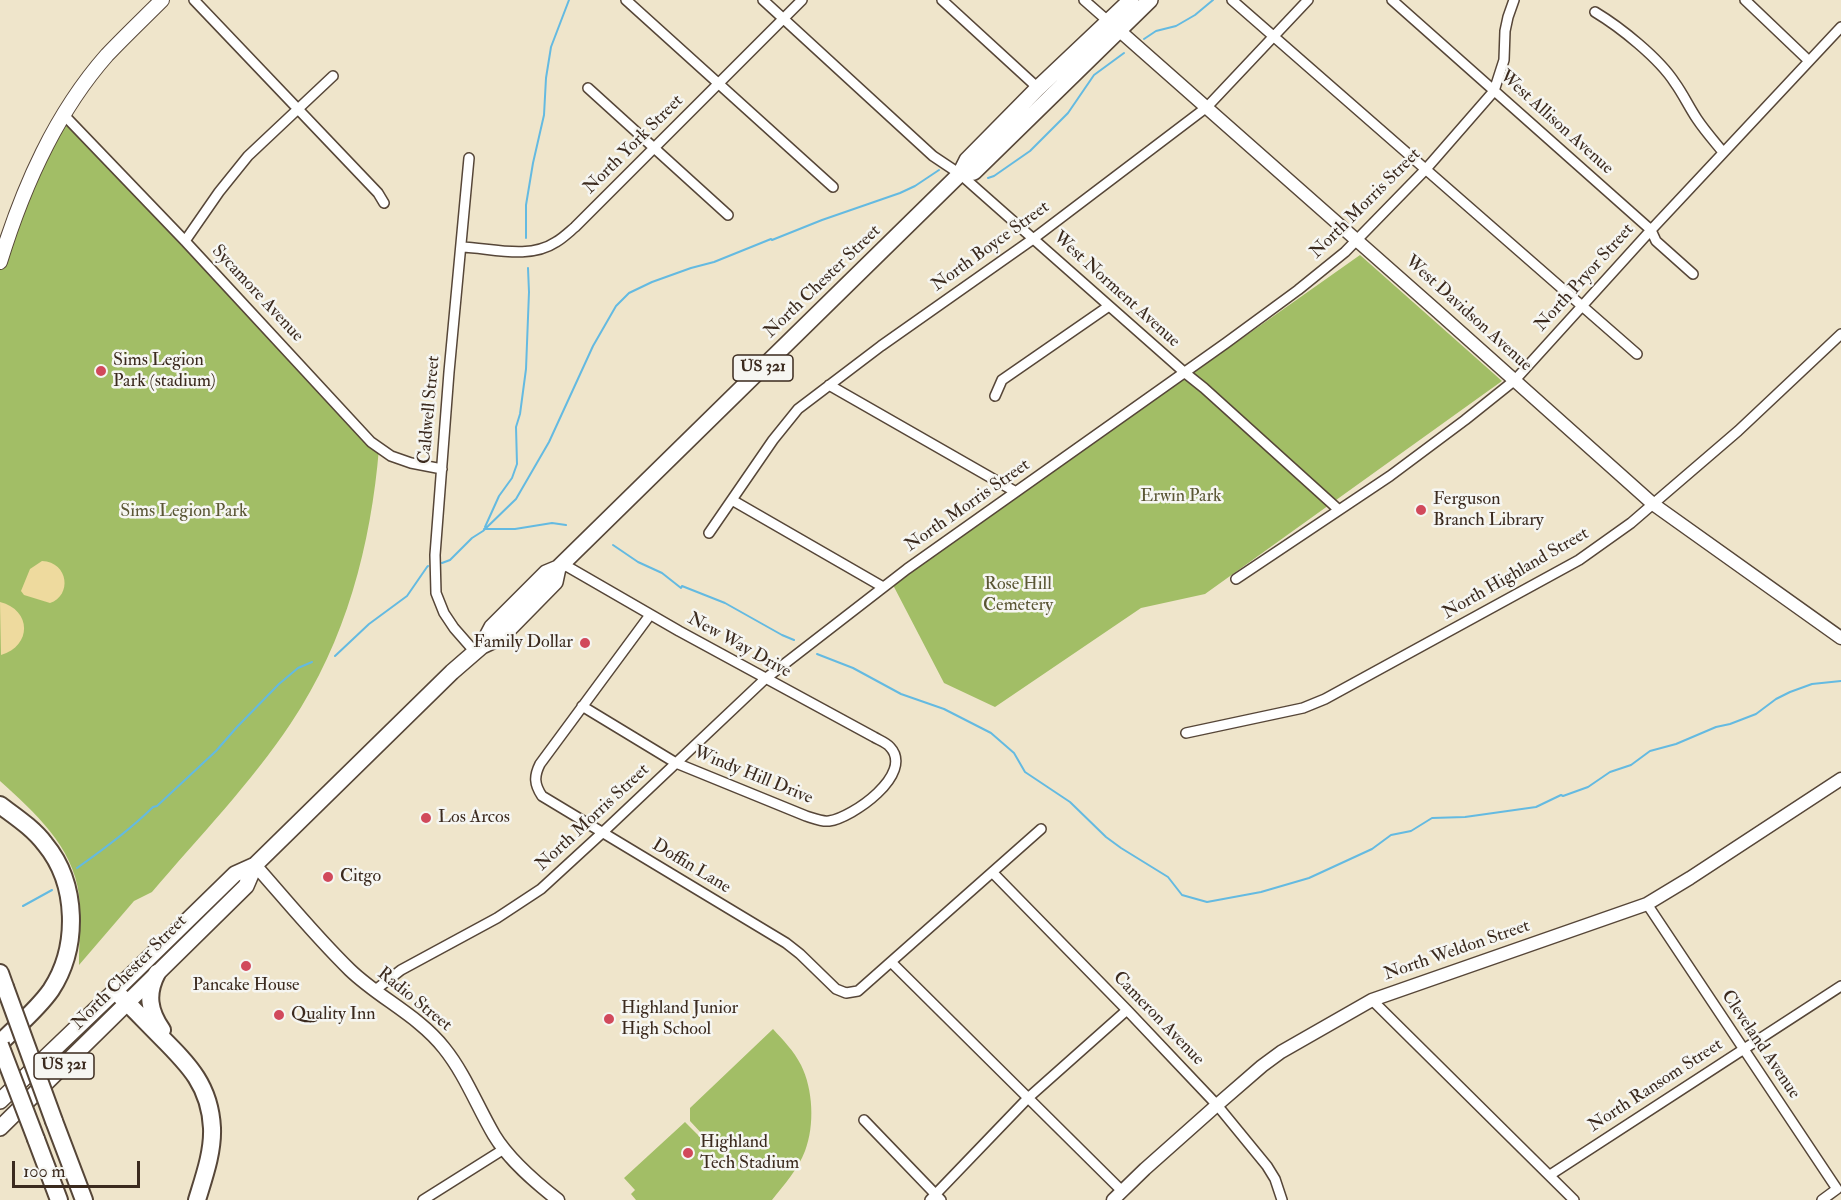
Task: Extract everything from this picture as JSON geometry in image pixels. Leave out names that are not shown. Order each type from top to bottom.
[{"type":"highway","points":[[0,805],[27,825],[52,853],[66,885],[71,907],[68,949],[56,982],[36,1009],[0,1044],[59,1200]]},
{"type":"highway","points":[[157,973],[150,989],[151,1009],[154,1018],[180,1056]]},
{"type":"highway","points":[[3,980],[84,1200]]},
{"type":"highway","points":[[121,997],[180,1056],[193,1071],[203,1089],[209,1106],[212,1126],[209,1155],[197,1200]]},
{"type":"main road","points":[[0,262],[35,165],[64,115],[106,57],[162,0]]},
{"type":"main road","name":"North Chester Street","points":[[960,174],[974,172],[1114,26],[1131,0]]},
{"type":"main road","name":"North Chester Street","points":[[0,1128],[235,874],[255,865],[478,649],[492,627],[546,573],[560,566],[960,174],[967,160],[1038,88],[1150,0]]},
{"type":"main road","name":"North Chester Street","points":[[0,1101],[121,997],[157,973],[246,886],[255,865]]},
{"type":"street","points":[[194,0],[378,193],[384,203]]},
{"type":"street","points":[[626,0],[833,187]]},
{"type":"street","name":"West Norment Avenue","points":[[763,0],[933,156],[960,174],[1339,510]]},
{"type":"street","name":"North York Street","points":[[462,247],[516,252],[546,248],[556,243],[575,227],[802,0]]},
{"type":"street","points":[[942,0],[1038,88]]},
{"type":"street","name":"West Davidson Avenue","points":[[1084,0],[1653,504],[1841,638]]},
{"type":"street","points":[[1232,0],[1637,354]]},
{"type":"street","name":"North Boyce Street","points":[[709,533],[789,418],[798,409],[1033,238],[1207,107],[1308,0]]},
{"type":"street","name":"West Allison Avenue","points":[[1392,0],[1651,230],[1656,241],[1693,274]]},
{"type":"street","name":"North Morris Street","points":[[374,991],[401,970],[497,918],[541,889],[765,680],[883,587],[1298,290],[1357,240],[1426,169],[1494,91],[1504,60],[1505,31],[1514,0]]},
{"type":"street","points":[[1745,0],[1809,61]]},
{"type":"street","points":[[1595,12],[1648,53],[1667,73],[1698,120],[1723,152]]},
{"type":"street","name":"North Pryor Street","points":[[1236,579],[1390,476],[1466,420],[1515,380],[1723,152],[1841,27]]},
{"type":"street","points":[[185,241],[219,192],[248,156],[333,75]]},
{"type":"street","points":[[588,88],[728,215]]},
{"type":"street","name":"Sycamore Avenue","points":[[64,115],[185,241],[371,442],[391,456],[411,463],[442,469]]},
{"type":"street","name":"Caldwell Street","points":[[469,158],[435,555],[436,593],[444,613],[454,628],[478,649]]},
{"type":"street","points":[[995,396],[1002,380],[1109,306]]},
{"type":"street","name":"North Highland Street","points":[[1186,733],[1303,708],[1325,699],[1588,554],[1653,504],[1738,430],[1841,334]]},
{"type":"street","points":[[829,386],[1016,492]]},
{"type":"street","points":[[732,500],[883,587]]},
{"type":"street","name":"New Way Drive","points":[[560,566],[765,680],[874,737],[890,747],[896,758]]},
{"type":"street","points":[[582,706],[650,615]]},
{"type":"street","name":"Windy Hill Drive","points":[[582,706],[676,762],[806,816],[821,820],[830,820],[855,810],[878,793],[895,769],[896,758]]},
{"type":"street","name":"Doffin Lane","points":[[582,706],[540,764],[535,775],[536,787],[542,796],[786,943],[836,989],[846,993],[858,991],[891,962]]},
{"type":"street","name":"North Weldon Street","points":[[1117,1196],[1217,1105],[1281,1052],[1372,1000],[1647,904],[1841,779]]},
{"type":"street","points":[[1041,829],[891,962],[1028,1098],[1117,1196]]},
{"type":"street","name":"Radio Street","points":[[255,865],[349,969],[374,991],[427,1029],[458,1068],[504,1149],[558,1200]]},
{"type":"street","name":"Cameron Avenue","points":[[993,873],[1217,1105],[1268,1166],[1282,1200]]},
{"type":"street","name":"Cleveland Avenue","points":[[1647,904],[1837,1189],[1822,1200]]},
{"type":"street","name":"North Ransom Street","points":[[1550,1175],[1841,986]]},
{"type":"street","points":[[1372,1000],[1574,1200]]},
{"type":"street","points":[[864,1120],[936,1198],[1028,1098],[1127,1010]]},
{"type":"street","points":[[423,1200],[504,1149]]},
{"type":"green space","name":"Sims Legion Park","points":[[64,115],[379,448],[370,520],[353,591],[327,659],[310,692],[259,767],[224,809],[152,892],[134,901],[79,965],[79,895],[69,861],[50,831],[0,781],[0,262]]},
{"type":"green space","name":"Erwin Park","points":[[1360,255],[1502,381],[1205,594],[1141,608],[995,707],[944,683],[893,585]]},
{"type":"green space","points":[[773,1029],[792,1050],[801,1065],[808,1085],[811,1107],[810,1130],[805,1151],[781,1189],[772,1200],[636,1200],[631,1194],[635,1190],[624,1178],[685,1122],[700,1137],[703,1135],[690,1121],[690,1108]]},
{"type":"sand","points":[[42,561],[58,567],[64,580],[62,594],[50,603],[24,595],[21,591],[30,569]]},
{"type":"sand","points":[[0,602],[11,606],[18,612],[23,620],[24,628],[23,636],[18,644],[1,655]]},
{"type":"waterway","points":[[526,238],[526,205],[544,115],[551,47],[569,0]]},
{"type":"waterway","points":[[1144,39],[1156,31],[1176,26],[1195,15],[1213,0]]},
{"type":"waterway","points":[[988,178],[1030,151],[1068,113],[1094,75],[1124,53]]},
{"type":"waterway","points":[[442,563],[450,560],[516,499],[549,442],[593,346],[616,306],[629,293],[652,282],[714,262],[822,220],[900,193],[939,170]]},
{"type":"waterway","points":[[485,527],[499,496],[512,478],[517,464],[516,427],[526,369],[528,268]]},
{"type":"waterway","points":[[484,529],[515,529],[552,523],[566,525]]},
{"type":"waterway","points":[[613,545],[638,562],[662,573],[681,588],[682,586],[725,603],[794,640]]},
{"type":"waterway","points":[[335,656],[369,624],[407,596],[428,566]]},
{"type":"waterway","points":[[817,654],[853,668],[901,694],[944,709],[991,733],[1014,753],[1025,772],[1070,802],[1106,837],[1168,877],[1182,895],[1207,902],[1261,892],[1309,878],[1372,849],[1391,835],[1411,831],[1432,818],[1465,817],[1536,807],[1561,795],[1588,787],[1610,772],[1631,765],[1650,751],[1676,744],[1716,727],[1756,714],[1790,692],[1812,684],[1841,681]]},
{"type":"waterway","points":[[77,868],[157,806],[216,751],[279,684],[298,668],[312,662]]},
{"type":"waterway","points":[[23,906],[52,890]]},
{"type":"place","name":"Sims Legion Park (stadium)","points":[[101,371]]},
{"type":"place","name":"Ferguson Branch Library","points":[[1421,510]]},
{"type":"place","name":"Family Dollar","points":[[585,643]]},
{"type":"place","name":"Los Arcos","points":[[426,818]]},
{"type":"place","name":"Citgo","points":[[328,877]]},
{"type":"place","name":"Pancake House","points":[[246,966]]},
{"type":"place","name":"Quality Inn","points":[[279,1015]]},
{"type":"place","name":"Highland Junior High School","points":[[609,1019]]},
{"type":"place","name":"Highland Tech Stadium","points":[[688,1153]]},
{"type":"park label","name":"Rose Hill Cemetery","points":[[1018,595]]}]
